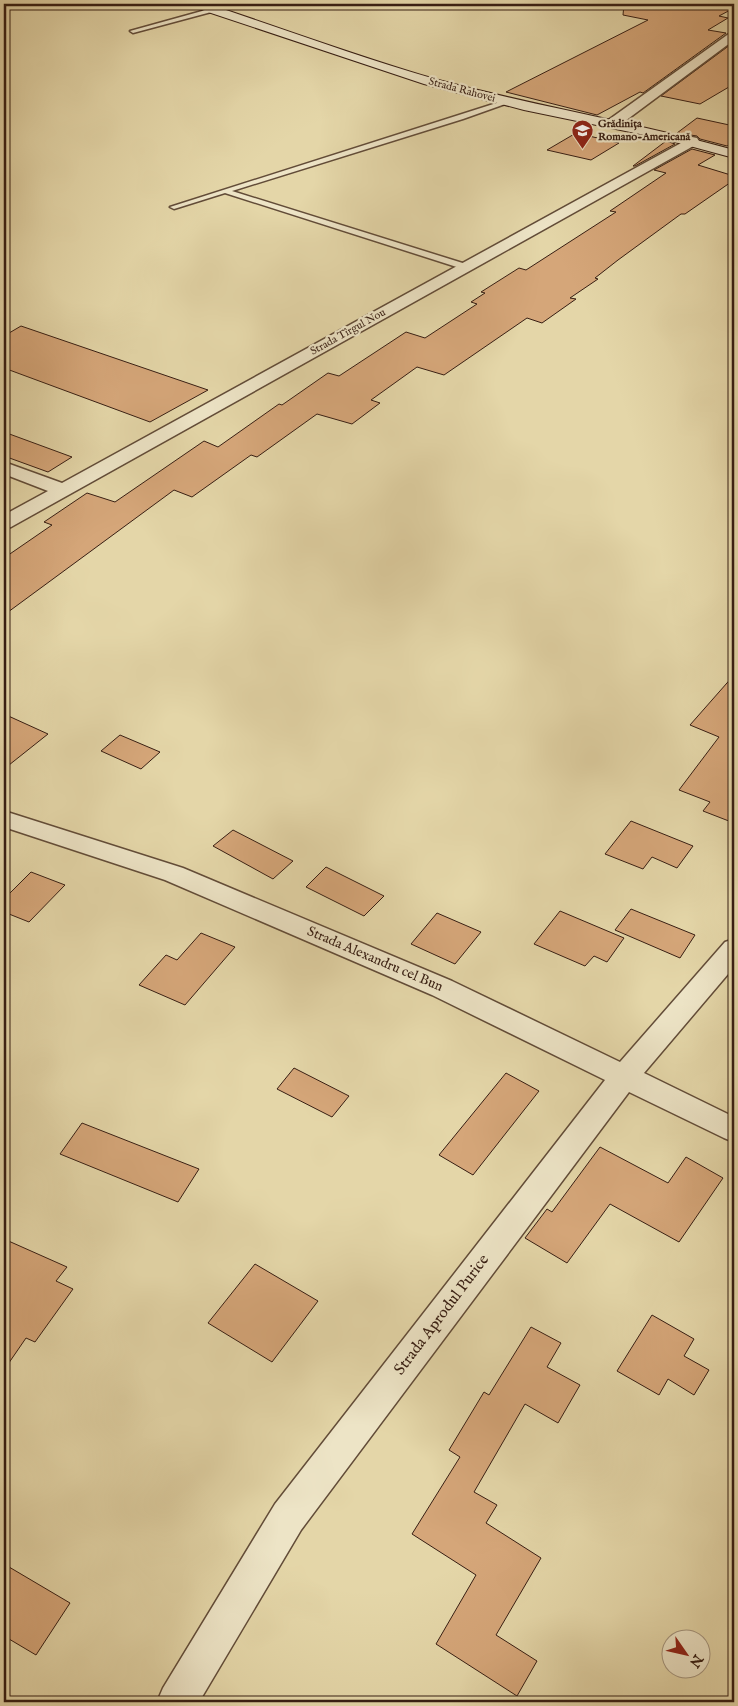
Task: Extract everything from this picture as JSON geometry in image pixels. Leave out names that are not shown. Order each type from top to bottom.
[{"type":"main road","name":"Strada Rahovei","points":[[197,4],[421,79],[506,102],[692,142],[734,154]]},
{"type":"street","points":[[612,124],[734,35]]},
{"type":"street","name":"Strada Tîrgul Nou","points":[[4,523],[692,142]]},
{"type":"street","points":[[4,468],[63,490]]},
{"type":"street","name":"Strada Alexandru cel Bun","points":[[4,819],[174,874],[442,988],[734,1130]]},
{"type":"street","name":"Strada Aprodul Purice","points":[[177,1702],[288,1517],[624,1077],[734,949]]},
{"type":"lane","points":[[133,31],[213,10]]},
{"type":"lane","points":[[174,207],[452,121],[506,102]]},
{"type":"lane","points":[[224,191],[466,267]]},
{"type":"building","points":[[624,4],[734,4],[734,8],[719,16],[728,18],[708,30],[726,33],[643,93],[640,92],[597,115],[506,92],[648,20],[623,15]]},
{"type":"building","points":[[734,42],[734,84],[700,104],[661,96]]},
{"type":"building","points":[[697,118],[734,126],[734,142],[727,146],[700,139],[697,136],[677,133]]},
{"type":"building","name":"Grădinița Romano-Americană","points":[[576,133],[619,143],[591,160],[547,150]]},
{"type":"building","points":[[666,141],[675,144],[633,166]]},
{"type":"building","points":[[692,149],[715,155],[698,165],[734,176],[734,180],[685,214],[681,214],[618,260],[595,278],[598,279],[570,298],[576,299],[542,323],[527,318],[444,375],[417,367],[371,400],[380,403],[352,424],[317,414],[257,457],[251,455],[192,497],[174,490],[4,615],[4,558],[52,525],[44,522],[87,493],[115,502],[204,441],[218,447],[279,404],[282,405],[328,373],[339,376],[406,332],[425,338],[477,304],[471,302],[485,293],[481,292],[519,268],[526,270],[616,212],[610,211],[666,173],[654,170]]},
{"type":"building","points":[[21,326],[208,390],[150,422],[4,368],[4,336]]},
{"type":"building","points":[[4,432],[72,457],[48,472],[4,456]]},
{"type":"building","points":[[734,675],[734,823],[703,811],[710,802],[679,790],[719,737],[690,725]]},
{"type":"building","points":[[4,714],[48,734],[4,769]]},
{"type":"building","points":[[120,735],[160,752],[141,769],[101,751]]},
{"type":"building","points":[[631,821],[693,846],[677,868],[652,857],[643,869],[605,854]]},
{"type":"building","points":[[233,830],[293,861],[273,879],[213,846]]},
{"type":"building","points":[[326,867],[384,896],[364,916],[306,887]]},
{"type":"building","points":[[31,872],[65,885],[29,922],[4,912],[4,899]]},
{"type":"building","points":[[631,909],[695,935],[680,958],[615,930]]},
{"type":"building","points":[[560,911],[624,938],[607,962],[594,956],[585,966],[534,944]]},
{"type":"building","points":[[437,913],[481,932],[455,964],[411,944]]},
{"type":"building","points":[[201,933],[235,947],[185,1005],[139,985],[166,955],[177,960]]},
{"type":"building","points":[[294,1068],[349,1096],[332,1117],[277,1089]]},
{"type":"building","points":[[506,1073],[539,1091],[473,1175],[439,1155]]},
{"type":"building","points":[[82,1123],[199,1169],[178,1202],[60,1154]]},
{"type":"building","points":[[600,1147],[668,1183],[686,1157],[723,1178],[679,1242],[610,1204],[567,1263],[525,1238],[547,1209],[552,1212]]},
{"type":"building","points":[[4,1239],[67,1267],[56,1281],[73,1289],[35,1342],[26,1338],[4,1370]]},
{"type":"building","points":[[255,1264],[318,1301],[272,1362],[208,1323]]},
{"type":"building","points":[[652,1315],[694,1339],[684,1356],[709,1370],[694,1395],[668,1379],[659,1395],[617,1371]]},
{"type":"building","points":[[531,1327],[561,1343],[547,1367],[580,1385],[558,1423],[525,1404],[474,1492],[497,1505],[486,1523],[541,1558],[496,1635],[537,1661],[517,1696],[436,1644],[476,1575],[412,1534],[460,1457],[449,1450],[484,1392],[489,1395]]},
{"type":"building","points":[[4,1564],[70,1603],[36,1655],[4,1636]]},
{"type":"place","name":"Grădinița Romano-Americană","points":[[582,149]]}]
